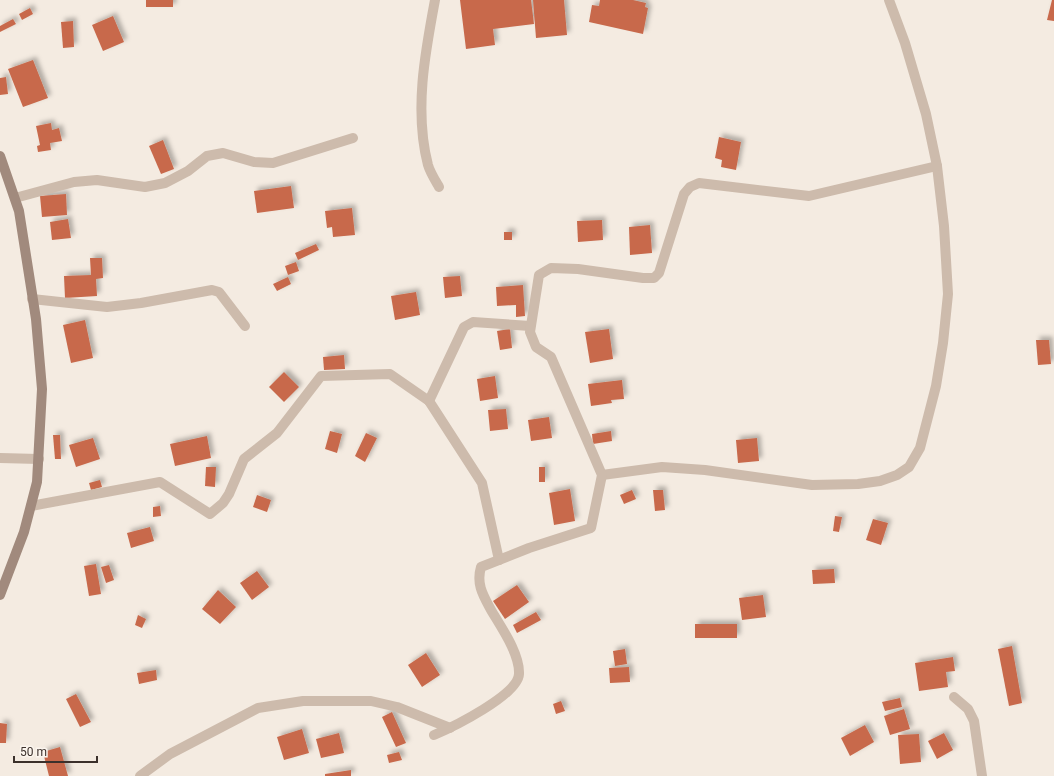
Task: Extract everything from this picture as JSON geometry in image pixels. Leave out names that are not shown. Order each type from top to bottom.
[{"type":"street","points":[[435,0],[428,35],[422,86],[423,140],[429,166],[439,187]]},
{"type":"street","points":[[602,475],[662,467],[705,470],[812,485],[858,484],[880,481],[897,475],[909,467],[920,448],[936,386],[944,336],[948,294],[944,226],[937,166],[926,114],[905,44],[889,0]]},
{"type":"street","points":[[15,198],[74,182],[97,180],[145,187],[165,183],[188,170],[207,156],[224,153],[254,162],[273,163],[353,138]]},
{"type":"street","points":[[0,156],[15,198],[27,257],[36,319],[42,389],[37,482],[24,532],[0,595]]},
{"type":"street","points":[[434,735],[450,728],[496,702],[513,687],[519,674],[514,648],[480,590],[479,576],[482,567],[498,560],[591,528],[602,475],[551,357],[536,347],[530,332],[539,275],[551,268],[578,269],[643,278],[654,278],[659,273],[684,194],[690,187],[698,183],[809,196],[937,166]]},
{"type":"street","points":[[32,299],[107,306],[141,303],[212,290],[219,292],[245,326]]},
{"type":"street","points":[[429,401],[464,327],[473,322],[530,326]]},
{"type":"street","points":[[31,506],[160,482],[210,514],[223,503],[229,494],[244,459],[277,433],[321,376],[390,374],[429,401],[482,483],[498,560]]},
{"type":"street","points":[[0,458],[39,459]]},
{"type":"street","points":[[954,698],[968,709],[974,721],[982,776]]},
{"type":"street","points":[[140,776],[170,754],[258,708],[303,701],[371,700],[397,706],[450,728]]},
{"type":"building","points":[[146,0],[173,0],[173,7],[146,7]]},
{"type":"building","points":[[460,0],[531,0],[534,24],[493,29],[495,45],[466,49]]},
{"type":"building","points":[[533,0],[564,0],[567,35],[536,38]]},
{"type":"building","points":[[600,0],[633,0],[646,3],[645,7],[648,8],[643,34],[589,22],[592,5],[599,6]]},
{"type":"building","points":[[1052,0],[1054,0],[1054,21],[1047,20]]},
{"type":"building","points":[[30,8],[33,14],[22,20],[19,14]]},
{"type":"building","points":[[113,16],[124,42],[103,51],[92,25]]},
{"type":"building","points":[[13,19],[16,24],[0,32],[0,26]]},
{"type":"building","points":[[73,21],[74,47],[63,48],[61,22]]},
{"type":"building","points":[[33,60],[48,98],[23,107],[8,69]]},
{"type":"building","points":[[6,77],[8,94],[0,95],[0,78]]},
{"type":"building","points":[[51,123],[52,130],[59,128],[62,141],[50,143],[51,150],[38,152],[37,146],[40,145],[36,126]]},
{"type":"building","points":[[719,137],[741,142],[736,170],[721,167],[722,160],[715,158]]},
{"type":"building","points":[[163,140],[174,169],[161,174],[149,146]]},
{"type":"building","points":[[291,186],[294,208],[257,213],[254,191]]},
{"type":"building","points":[[66,194],[67,215],[42,217],[40,196]]},
{"type":"building","points":[[352,208],[355,235],[333,237],[332,227],[327,228],[325,211]]},
{"type":"building","points":[[68,219],[71,238],[52,240],[50,222]]},
{"type":"building","points":[[602,220],[603,240],[578,242],[577,221]]},
{"type":"building","points":[[650,225],[652,253],[630,255],[629,227]]},
{"type":"building","points":[[504,232],[512,232],[512,240],[504,240]]},
{"type":"building","points":[[316,244],[319,250],[298,260],[295,253]]},
{"type":"building","points":[[90,258],[102,258],[103,278],[96,279],[97,296],[65,298],[64,276],[91,275]]},
{"type":"building","points":[[296,262],[299,271],[288,275],[285,266]]},
{"type":"building","points":[[460,276],[462,296],[445,298],[443,277]]},
{"type":"building","points":[[288,277],[291,284],[277,291],[273,284]]},
{"type":"building","points":[[523,285],[525,316],[516,317],[516,305],[497,306],[496,287]]},
{"type":"building","points":[[416,292],[420,315],[395,320],[391,296]]},
{"type":"building","points":[[85,320],[93,358],[71,363],[63,325]]},
{"type":"building","points":[[510,329],[512,348],[500,350],[497,331]]},
{"type":"building","points":[[609,329],[613,359],[590,363],[585,332]]},
{"type":"building","points":[[1036,340],[1049,340],[1051,364],[1038,365]]},
{"type":"building","points":[[344,355],[345,369],[324,370],[323,357]]},
{"type":"building","points":[[284,372],[299,387],[284,402],[269,387]]},
{"type":"building","points":[[495,376],[498,398],[480,401],[477,379]]},
{"type":"building","points":[[622,380],[624,399],[611,400],[612,403],[591,406],[588,384]]},
{"type":"building","points":[[506,409],[508,429],[490,431],[488,410]]},
{"type":"building","points":[[549,417],[552,438],[531,441],[528,420]]},
{"type":"building","points":[[330,431],[342,434],[337,453],[325,449]]},
{"type":"building","points":[[611,431],[612,441],[593,444],[592,434]]},
{"type":"building","points":[[366,433],[377,438],[365,462],[355,456]]},
{"type":"building","points":[[53,435],[60,435],[61,459],[55,459]]},
{"type":"building","points":[[207,436],[211,458],[175,466],[170,444]]},
{"type":"building","points":[[93,438],[100,459],[76,467],[69,445]]},
{"type":"building","points":[[757,438],[759,461],[738,463],[736,440]]},
{"type":"building","points":[[206,467],[216,467],[215,487],[205,486]]},
{"type":"building","points":[[539,467],[545,467],[545,482],[539,482]]},
{"type":"building","points":[[100,480],[102,487],[91,490],[89,483]]},
{"type":"building","points":[[570,489],[575,521],[554,525],[549,493]]},
{"type":"building","points":[[632,490],[636,499],[624,504],[620,495]]},
{"type":"building","points":[[653,490],[663,490],[665,510],[655,511]]},
{"type":"building","points":[[257,495],[271,500],[267,512],[253,507]]},
{"type":"building","points":[[160,506],[161,516],[153,517],[153,507]]},
{"type":"building","points":[[835,516],[842,517],[839,532],[833,531]]},
{"type":"building","points":[[873,519],[888,523],[881,545],[866,540]]},
{"type":"building","points":[[150,527],[154,541],[131,548],[127,533]]},
{"type":"building","points":[[96,564],[101,594],[89,596],[84,566]]},
{"type":"building","points":[[109,565],[114,580],[106,583],[101,567]]},
{"type":"building","points":[[834,569],[835,583],[813,584],[812,570]]},
{"type":"building","points":[[257,571],[269,587],[252,600],[240,583]]},
{"type":"building","points":[[517,585],[529,602],[505,619],[493,601]]},
{"type":"building","points":[[218,590],[236,607],[220,624],[202,609]]},
{"type":"building","points":[[763,595],[766,617],[742,620],[739,598]]},
{"type":"building","points":[[536,612],[541,620],[517,633],[513,625]]},
{"type":"building","points":[[138,615],[146,619],[142,628],[135,625]]},
{"type":"building","points":[[695,624],[737,624],[737,638],[695,638]]},
{"type":"building","points":[[1012,646],[1022,703],[1009,706],[998,649]]},
{"type":"building","points":[[625,649],[627,664],[615,666],[613,651]]},
{"type":"building","points":[[426,653],[440,675],[422,687],[408,665]]},
{"type":"building","points":[[953,657],[955,671],[946,672],[948,687],[919,691],[915,663]]},
{"type":"building","points":[[629,667],[630,682],[610,683],[609,668]]},
{"type":"building","points":[[156,670],[157,680],[139,684],[137,673]]},
{"type":"building","points":[[76,694],[91,722],[80,727],[66,699]]},
{"type":"building","points":[[900,698],[902,707],[885,711],[882,702]]},
{"type":"building","points":[[561,701],[565,711],[556,714],[553,704]]},
{"type":"building","points":[[904,709],[910,729],[890,735],[884,716]]},
{"type":"building","points":[[392,712],[406,743],[396,747],[382,717]]},
{"type":"building","points":[[0,723],[7,724],[6,743],[0,743]]},
{"type":"building","points":[[865,725],[874,742],[850,756],[841,738]]},
{"type":"building","points":[[302,729],[309,753],[284,760],[277,737]]},
{"type":"building","points":[[339,733],[344,753],[321,758],[316,739]]},
{"type":"building","points":[[944,733],[953,750],[937,759],[928,741]]},
{"type":"building","points":[[919,734],[921,762],[900,764],[898,735]]},
{"type":"building","points":[[60,747],[68,776],[49,776],[43,752]]},
{"type":"building","points":[[399,752],[402,760],[389,763],[387,755]]},
{"type":"building","points":[[351,770],[351,776],[325,776],[325,774]]}]
